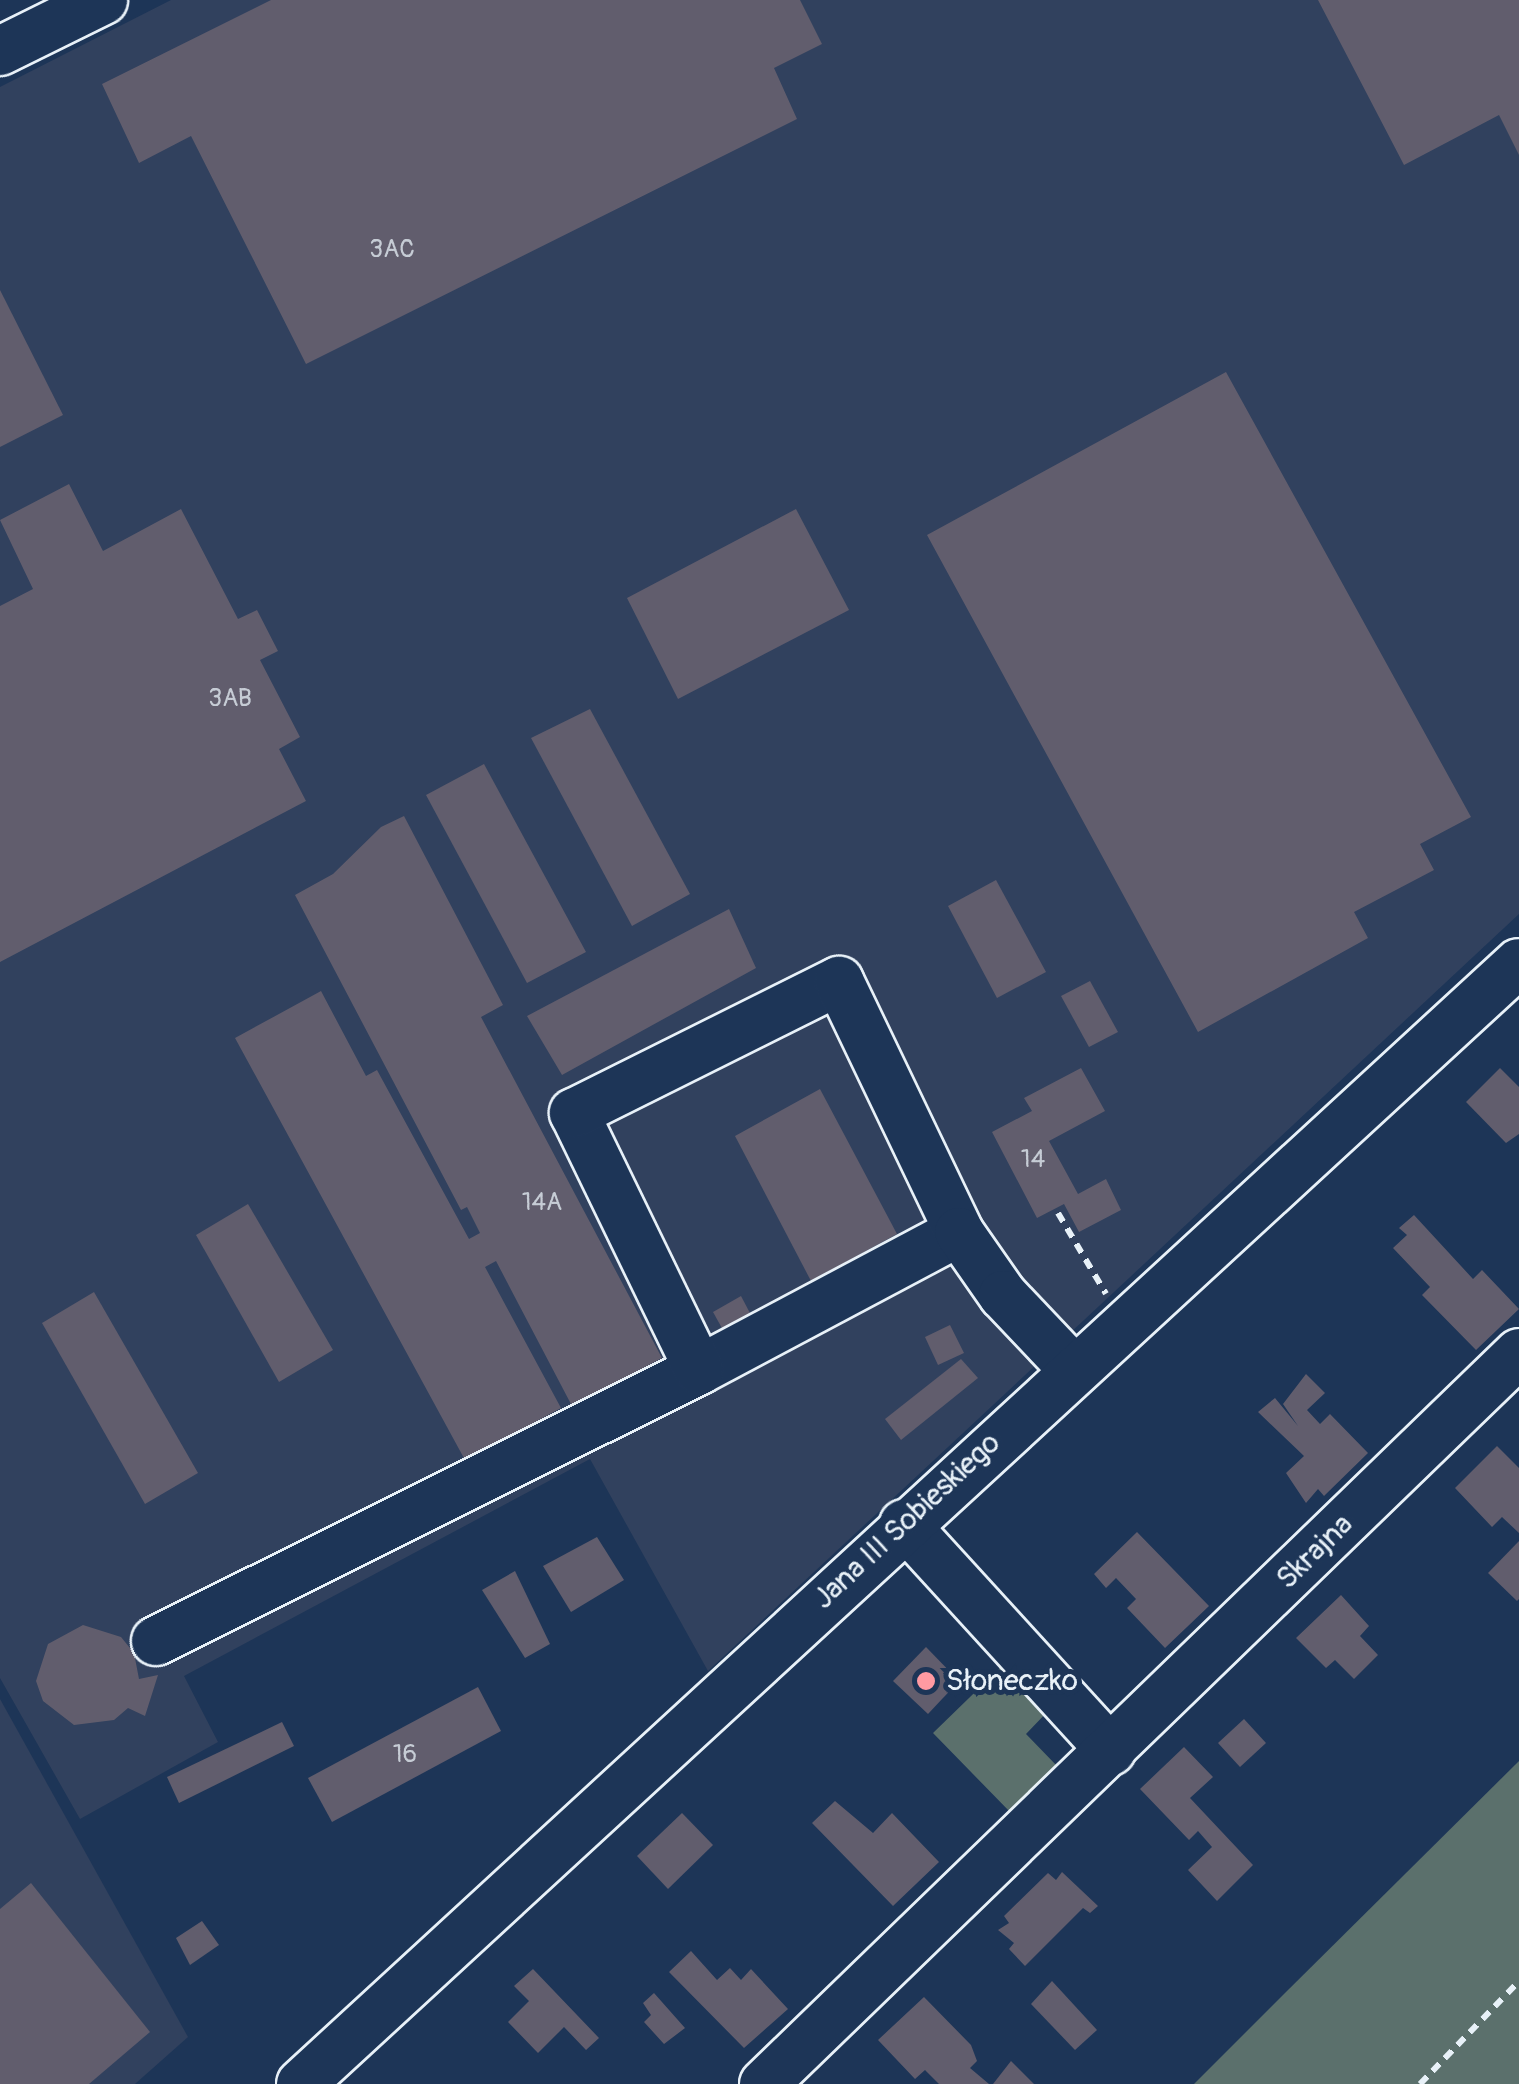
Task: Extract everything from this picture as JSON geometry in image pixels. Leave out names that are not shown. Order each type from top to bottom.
[{"type":"street","points":[[0,50],[103,0]]},
{"type":"street","name":"Jana III Sobieskiego","points":[[301,2084],[904,1524],[1519,962]]},
{"type":"street","points":[[699,1370],[574,1113],[839,982],[959,1232],[1003,1295],[1073,1369]]},
{"type":"street","points":[[156,1642],[699,1370],[959,1232]]},
{"type":"street","name":"Skrajna","points":[[764,2084],[1519,1353]]},
{"type":"street","points":[[904,1524],[1111,1751]]},
{"type":"path","points":[[1058,1213],[1107,1295]]},
{"type":"path","points":[[1420,2084],[1519,1981]]},
{"type":"shaded area","points":[[171,0],[1519,0],[1519,914],[708,1671],[590,1459],[184,1676],[218,1742],[80,1819],[0,1678],[0,87]]},
{"type":"shaded area","points":[[0,1699],[188,2037],[135,2084],[0,2084]]},
{"type":"green space","points":[[1005,1663],[1050,1709],[1026,1734],[1058,1767],[1011,1813],[933,1733]]},
{"type":"green space","points":[[1519,1761],[1519,2084],[1194,2084],[1285,1993]]},
{"type":"building","points":[[271,0],[800,0],[822,44],[774,68],[797,119],[306,364],[191,136],[139,163],[102,84]]},
{"type":"building","points":[[1318,0],[1519,0],[1519,155],[1499,115],[1404,165]]},
{"type":"building","points":[[0,290],[63,415],[0,447]]},
{"type":"building","points":[[1226,372],[1471,817],[1420,844],[1434,870],[1354,912],[1368,938],[1198,1032],[927,535]]},
{"type":"building","points":[[69,484],[103,551],[181,509],[238,619],[257,610],[278,651],[260,660],[300,737],[279,749],[306,801],[0,962],[0,606],[33,589],[0,520]]},
{"type":"building","points":[[796,509],[849,610],[678,699],[627,598]]},
{"type":"building","points":[[590,709],[690,894],[632,926],[531,738]]},
{"type":"building","points":[[484,764],[586,952],[527,983],[426,795]]},
{"type":"building","points":[[404,816],[503,1005],[481,1017],[662,1358],[572,1406],[496,1261],[485,1267],[561,1408],[465,1460],[235,1038],[321,991],[366,1076],[377,1070],[469,1239],[480,1233],[467,1207],[461,1210],[295,895],[333,874],[381,827]]},
{"type":"building","points":[[996,880],[1046,972],[997,998],[948,906]]},
{"type":"building","points":[[729,909],[756,968],[562,1075],[527,1016]]},
{"type":"building","points":[[1090,981],[1118,1032],[1089,1047],[1061,996]]},
{"type":"building","points":[[1081,1068],[1105,1111],[1049,1141],[1078,1194],[1106,1179],[1121,1210],[1079,1232],[1064,1204],[1037,1218],[992,1132],[1032,1111],[1024,1098]]},
{"type":"building","points":[[1500,1068],[1519,1087],[1519,1134],[1506,1143],[1466,1102]]},
{"type":"building","points":[[820,1089],[897,1234],[811,1281],[735,1136]]},
{"type":"building","points":[[248,1204],[333,1350],[279,1382],[196,1235]]},
{"type":"building","points":[[1414,1215],[1473,1279],[1482,1270],[1519,1309],[1476,1350],[1422,1295],[1430,1287],[1393,1248],[1407,1235],[1399,1228]]},
{"type":"building","points":[[94,1292],[198,1473],[145,1504],[42,1323]]},
{"type":"building","points":[[741,1296],[751,1315],[723,1330],[713,1312]]},
{"type":"building","points":[[950,1325],[964,1353],[938,1365],[925,1337]]},
{"type":"building","points":[[961,1359],[978,1378],[901,1440],[885,1419]]},
{"type":"building","points":[[1306,1374],[1325,1393],[1307,1410],[1320,1424],[1330,1414],[1368,1453],[1324,1496],[1318,1489],[1306,1503],[1286,1473],[1304,1456],[1258,1412],[1275,1398],[1298,1426],[1283,1404]]},
{"type":"building","points":[[1497,1446],[1519,1468],[1519,1533],[1502,1517],[1492,1527],[1455,1488]]},
{"type":"building","points":[[1137,1532],[1209,1606],[1165,1648],[1127,1608],[1136,1599],[1116,1578],[1106,1588],[1094,1574]]},
{"type":"building","points":[[597,1537],[624,1580],[571,1612],[543,1566]]},
{"type":"building","points":[[1519,1541],[1519,1599],[1517,1601],[1488,1573]]},
{"type":"building","points":[[515,1571],[550,1644],[525,1658],[482,1590]]},
{"type":"building","points":[[1341,1595],[1369,1626],[1360,1636],[1378,1655],[1354,1679],[1335,1660],[1326,1668],[1296,1638]]},
{"type":"building","points":[[83,1625],[121,1637],[134,1653],[139,1679],[158,1675],[145,1716],[128,1708],[114,1720],[74,1725],[43,1701],[36,1681],[48,1644]]},
{"type":"building","points":[[926,1647],[959,1681],[928,1714],[893,1681]]},
{"type":"building","points":[[478,1687],[501,1731],[332,1822],[308,1778]]},
{"type":"building","points":[[1244,1719],[1266,1743],[1240,1767],[1218,1743]]},
{"type":"building","points":[[282,1722],[294,1746],[179,1803],[167,1777]]},
{"type":"building","points":[[1184,1747],[1213,1777],[1190,1798],[1253,1865],[1217,1901],[1188,1870],[1212,1847],[1198,1831],[1189,1840],[1140,1789]]},
{"type":"building","points":[[835,1801],[873,1833],[892,1813],[939,1862],[893,1906],[812,1823]]},
{"type":"building","points":[[682,1813],[713,1845],[668,1889],[637,1856]]},
{"type":"building","points":[[1062,1872],[1098,1906],[1090,1913],[1083,1908],[1025,1966],[1009,1949],[1014,1943],[998,1930],[1009,1923],[1004,1916],[1048,1873],[1056,1880]]},
{"type":"building","points":[[31,1883],[150,2032],[89,2084],[0,2084],[0,1909]]},
{"type":"building","points":[[202,1921],[219,1945],[190,1965],[176,1938]]},
{"type":"building","points":[[691,1951],[717,1980],[730,1968],[741,1980],[751,1969],[788,2009],[744,2048],[669,1972]]},
{"type":"building","points":[[533,1969],[599,2038],[586,2050],[564,2027],[538,2053],[508,2022],[529,2001],[514,1986]]},
{"type":"building","points":[[1052,1981],[1097,2030],[1075,2050],[1031,2004]]},
{"type":"building","points":[[654,1993],[685,2028],[664,2044],[644,2022],[651,2015],[643,2003]]},
{"type":"building","points":[[924,1997],[971,2045],[977,2061],[970,2068],[989,2084],[939,2084],[925,2070],[915,2079],[878,2040]]},
{"type":"building","points":[[1011,2061],[1034,2084],[993,2084]]},
{"type":"place","name":"Słoneczko","points":[[926,1681]]}]
